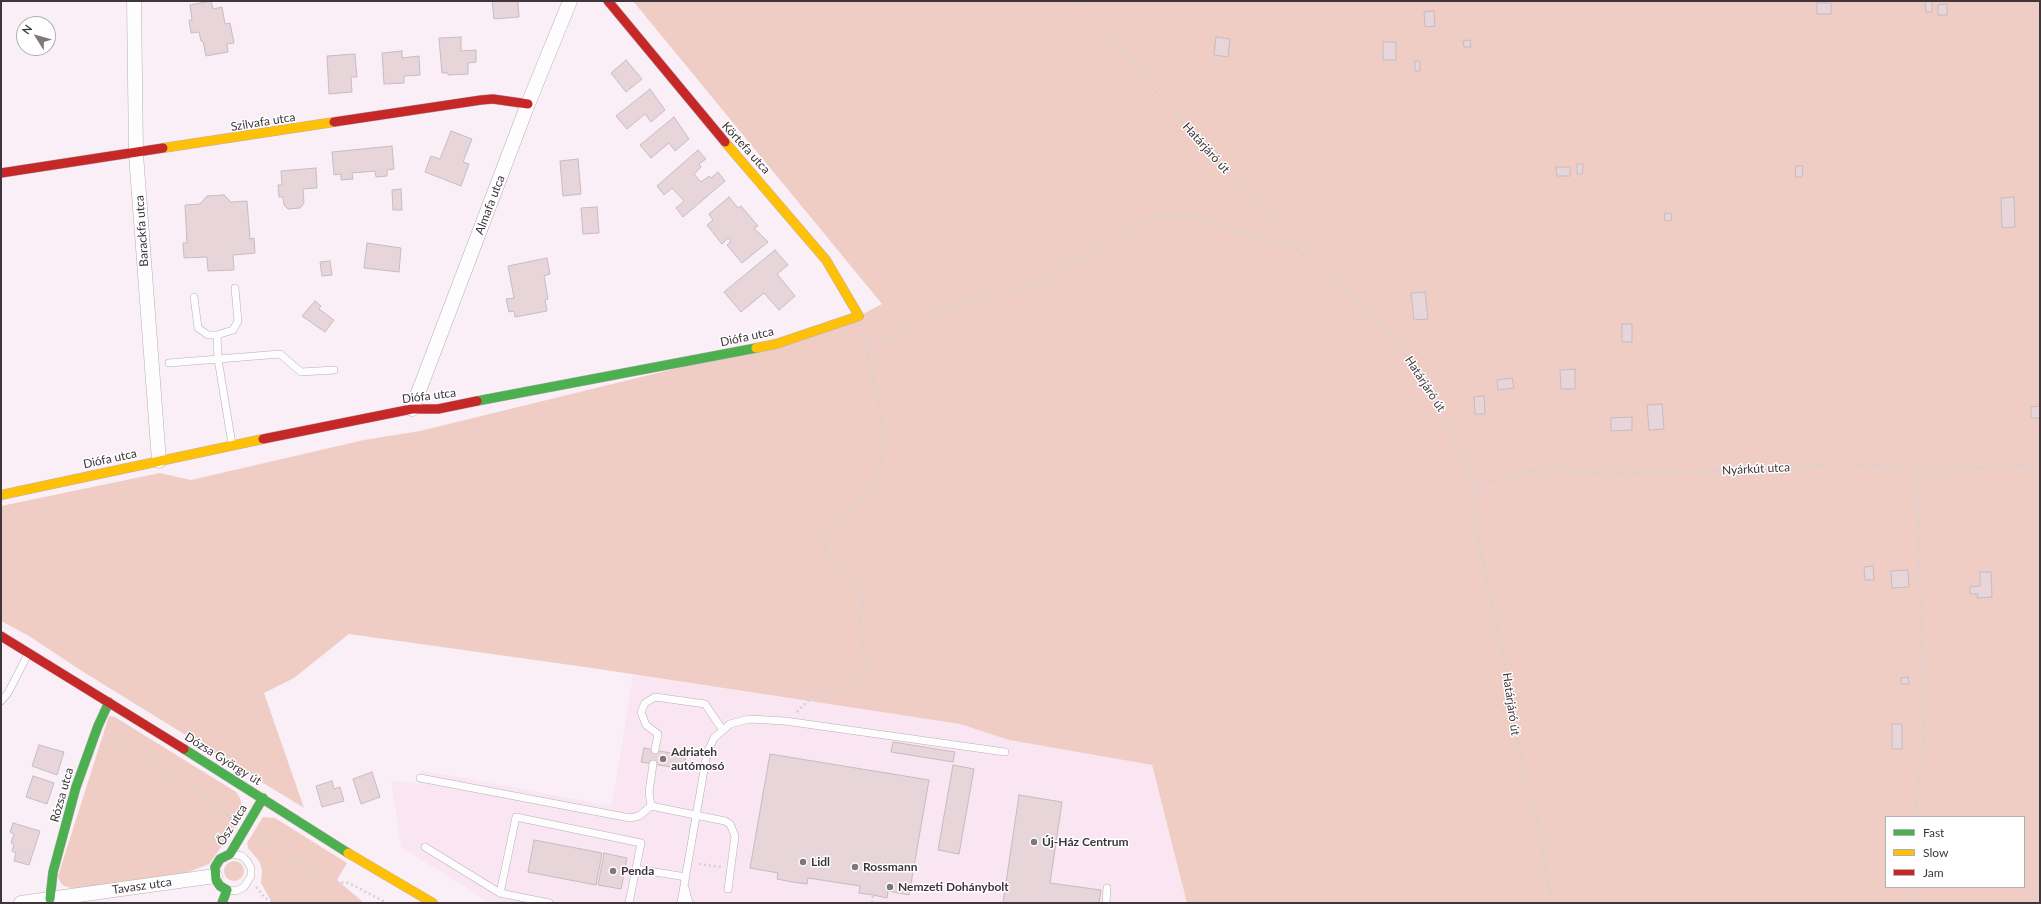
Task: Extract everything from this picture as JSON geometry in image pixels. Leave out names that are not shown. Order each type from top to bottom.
[{"type":"street","name":"Barackfa utca","points":[[134,1],[136,154],[159,460]]},
{"type":"street","name":"Almafa utca","points":[[412,409],[528,104],[570,1]]},
{"type":"street","name":"Körtefa utca","points":[[608,1],[714,131],[758,179],[826,260],[859,316]]},
{"type":"street","name":"Szilvafa utca","points":[[1,173],[136,154],[481,100],[493,99],[528,104]]},
{"type":"street","name":"Diófa utca","points":[[1,495],[159,460],[412,409],[438,409],[776,344],[859,316]]},
{"type":"street","name":"Dózsa György út","points":[[1,636],[109,702],[380,873],[433,903]]},
{"type":"street","name":"Rózsa utca","points":[[50,899],[53,872],[76,787],[98,726],[109,702]]},
{"type":"street","name":"Ősz utca","points":[[215,876],[215,867],[220,859],[230,854],[262,798]]},
{"type":"street","name":"Tavasz utca","points":[[21,903],[215,876]]},
{"type":"street","points":[[215,876],[220,886],[227,890],[222,903]]},
{"type":"lane","points":[[194,297],[198,328],[208,335],[217,335],[233,330],[238,321],[235,288]]},
{"type":"lane","points":[[217,335],[218,359],[233,446]]},
{"type":"lane","points":[[169,363],[280,354],[301,372],[334,370]]},
{"type":"lane","points":[[1,701],[8,693],[28,653]]},
{"type":"lane","points":[[655,750],[658,734],[646,725],[642,718],[641,712],[645,703],[655,697],[661,696],[705,704],[722,729]]},
{"type":"lane","points":[[681,903],[707,753],[714,738],[722,729],[734,722],[749,719],[794,722],[1004,752]]},
{"type":"lane","points":[[651,806],[649,792],[653,764]]},
{"type":"lane","points":[[420,778],[630,818],[640,816],[651,806]]},
{"type":"lane","points":[[651,806],[725,821],[733,828],[735,836],[728,888]]},
{"type":"lane","points":[[500,893],[516,817],[641,843],[629,903]]},
{"type":"lane","points":[[425,847],[500,893],[549,903]]},
{"type":"lane","points":[[227,890],[236,891],[244,887],[250,880],[251,868],[248,861],[242,856],[230,854]]},
{"type":"lane","points":[[636,869],[686,877]]},
{"type":"lane","points":[[684,886],[689,903]]},
{"type":"lane","points":[[1106,903],[1107,888]]},
{"type":"path","name":"Határjáró út","points":[[1084,1],[1153,89],[1299,251],[1317,269],[1367,307],[1399,345],[1438,401],[1475,486],[1475,528],[1504,657],[1523,772],[1537,818],[1552,903]]},
{"type":"path","points":[[867,350],[926,317],[964,303],[1023,288],[1055,274],[1129,229],[1157,216],[1188,215],[1299,251]]},
{"type":"path","points":[[794,722],[797,712],[817,692],[839,692],[867,672],[859,616],[863,598],[859,589],[836,567],[824,547],[825,537],[831,526],[867,494],[879,472],[883,449],[882,417],[859,316]]},
{"type":"path","name":"Nyárkút utca","points":[[1475,486],[1526,472],[1555,467],[1598,474],[1725,471],[1835,464],[1916,469],[1995,468],[2040,464]]},
{"type":"path","points":[[1914,816],[1924,733],[1916,469]]},
{"type":"path","points":[[688,862],[731,868]]},
{"type":"path","points":[[250,880],[265,898],[277,903]]},
{"type":"path","points":[[1906,903],[1908,888]]},
{"type":"path","points":[[872,903],[873,895]]},
{"type":"shaded area","points":[[633,1],[2040,1],[2040,903],[1187,903],[1152,765],[1009,740],[960,724],[592,668],[349,634],[294,678],[264,693],[304,808],[85,673],[29,636],[1,621],[1,506],[160,473],[191,480],[364,440],[420,431],[776,344],[859,316],[882,304]]},
{"type":"shaded area","points":[[633,675],[960,724],[1009,740],[1152,765],[1187,903],[490,903],[401,847],[391,780],[417,784],[421,770],[612,806]]},
{"type":"shaded area","points":[[109,716],[115,717],[236,792],[240,798],[243,811],[239,822],[209,864],[186,873],[75,889],[64,886],[60,882],[58,876]]},
{"type":"shaded area","points":[[263,817],[275,818],[347,863],[337,880],[364,903],[274,903],[261,883],[262,870],[259,861],[248,848],[247,843]]},
{"type":"shaded area","points":[[234,861],[241,864],[244,871],[241,878],[234,881],[227,878],[224,871],[227,864]]},
{"type":"building","points":[[211,1],[213,9],[222,7],[225,24],[230,23],[234,43],[227,44],[228,52],[206,56],[203,41],[201,41],[199,32],[191,33],[189,20],[192,20],[190,5]]},
{"type":"building","points":[[492,1],[518,1],[519,17],[494,19]]},
{"type":"building","points":[[1925,1],[1932,1],[1932,12],[1926,12]]},
{"type":"building","points":[[1817,3],[1831,3],[1831,14],[1817,14]]},
{"type":"building","points":[[1947,4],[1947,15],[1938,15],[1938,5]]},
{"type":"building","points":[[1434,11],[1435,26],[1425,27],[1424,12]]},
{"type":"building","points":[[461,37],[461,51],[476,50],[476,62],[468,63],[468,74],[448,75],[448,73],[442,73],[439,38]]},
{"type":"building","points":[[1216,37],[1230,39],[1228,57],[1214,55]]},
{"type":"building","points":[[1470,40],[1471,47],[1464,47],[1463,41]]},
{"type":"building","points":[[1383,42],[1396,42],[1396,60],[1383,60]]},
{"type":"building","points":[[402,51],[402,58],[419,56],[420,75],[404,76],[404,83],[384,84],[382,53]]},
{"type":"building","points":[[355,54],[357,77],[351,77],[352,92],[329,94],[327,56]]},
{"type":"building","points":[[626,60],[642,79],[626,92],[611,73]]},
{"type":"building","points":[[1415,61],[1420,61],[1420,71],[1415,71]]},
{"type":"building","points":[[650,89],[665,110],[651,122],[645,114],[627,129],[616,116]]},
{"type":"building","points":[[674,117],[689,139],[675,151],[669,143],[651,158],[640,145]]},
{"type":"building","points":[[451,131],[472,139],[463,162],[469,164],[461,186],[425,172],[431,156],[440,159]]},
{"type":"building","points":[[392,146],[394,169],[387,170],[387,176],[376,177],[375,171],[352,173],[353,179],[341,180],[341,174],[334,175],[332,152]]},
{"type":"building","points":[[698,150],[706,159],[699,164],[701,167],[694,174],[701,182],[709,176],[711,178],[718,172],[725,181],[683,217],[676,208],[684,201],[672,188],[664,195],[657,186]]},
{"type":"building","points":[[578,159],[581,194],[563,196],[560,161]]},
{"type":"building","points":[[1577,164],[1583,164],[1582,174],[1577,174]]},
{"type":"building","points":[[1796,166],[1803,166],[1802,177],[1795,177]]},
{"type":"building","points":[[1556,167],[1570,167],[1570,176],[1557,176]]},
{"type":"building","points":[[316,168],[317,188],[303,189],[304,203],[300,208],[288,209],[284,205],[283,197],[279,197],[278,185],[282,185],[281,171]]},
{"type":"building","points":[[401,189],[402,210],[393,210],[392,190]]},
{"type":"building","points":[[224,195],[231,202],[247,201],[250,239],[254,238],[255,253],[233,255],[234,270],[208,271],[207,257],[184,258],[183,243],[187,243],[185,205],[200,204],[207,196]]},
{"type":"building","points":[[729,197],[738,208],[741,206],[758,226],[754,228],[768,242],[742,263],[727,245],[731,241],[728,238],[722,244],[707,225],[713,220],[709,214]]},
{"type":"building","points":[[2014,197],[2015,227],[2002,228],[2001,198]]},
{"type":"building","points":[[597,207],[599,233],[583,234],[581,208]]},
{"type":"building","points":[[1665,213],[1672,214],[1671,221],[1664,220]]},
{"type":"building","points":[[367,243],[401,248],[399,272],[364,268]]},
{"type":"building","points":[[775,250],[788,265],[777,274],[795,296],[779,310],[764,293],[741,312],[724,292]]},
{"type":"building","points":[[547,258],[550,274],[544,276],[548,299],[545,300],[547,311],[515,317],[514,311],[509,312],[506,299],[514,298],[508,266]]},
{"type":"building","points":[[330,261],[332,275],[322,276],[320,262]]},
{"type":"building","points":[[1425,292],[1428,319],[1414,320],[1411,293]]},
{"type":"building","points":[[315,301],[321,306],[319,309],[334,320],[325,332],[302,316]]},
{"type":"building","points":[[1622,324],[1632,324],[1632,342],[1622,342]]},
{"type":"building","points":[[1575,369],[1575,389],[1561,389],[1560,370]]},
{"type":"building","points":[[1512,378],[1514,388],[1498,390],[1497,380]]},
{"type":"building","points":[[1484,396],[1485,414],[1475,414],[1474,397]]},
{"type":"building","points":[[1662,404],[1664,429],[1649,430],[1647,405]]},
{"type":"building","points":[[2040,406],[2040,418],[2031,418],[2031,407]]},
{"type":"building","points":[[1632,417],[1632,430],[1611,431],[1611,418]]},
{"type":"building","points":[[1873,566],[1874,580],[1865,580],[1864,567]]},
{"type":"building","points":[[1908,570],[1909,587],[1892,588],[1891,571]]},
{"type":"building","points":[[1980,572],[1991,572],[1992,597],[1977,598],[1978,594],[1970,594],[1970,587],[1980,586]]},
{"type":"building","points":[[1908,677],[1909,684],[1901,684],[1901,678]]},
{"type":"building","points":[[1892,724],[1902,724],[1902,749],[1892,749]]},
{"type":"building","points":[[893,742],[955,752],[953,762],[891,752]]},
{"type":"building","points":[[39,745],[64,752],[57,775],[32,766]]},
{"type":"building","name":"Adriateh autómosó","points":[[644,748],[686,756],[683,769],[641,762]]},
{"type":"building","points":[[770,754],[929,780],[909,895],[888,891],[887,898],[859,893],[860,886],[808,878],[807,884],[792,882],[777,879],[778,873],[750,868]]},
{"type":"building","points":[[953,765],[974,769],[959,854],[938,850]]},
{"type":"building","points":[[372,772],[380,797],[361,804],[353,779]]},
{"type":"building","points":[[33,776],[54,783],[47,804],[26,797]]},
{"type":"building","points":[[332,781],[334,789],[340,787],[344,801],[322,807],[316,786]]},
{"type":"building","name":"Új-Ház Centrum","points":[[1019,795],[1062,802],[1050,883],[1101,890],[1099,903],[1003,903]]},
{"type":"building","points":[[13,823],[40,831],[29,865],[14,861],[16,853],[12,851],[14,844],[11,843],[14,834],[10,832]]},
{"type":"building","points":[[534,840],[602,853],[596,885],[528,872]]},
{"type":"building","name":"Penda","points":[[604,853],[627,858],[621,889],[598,885]]},
{"type":"traffic: fast","points":[[477,401],[756,348]]},
{"type":"traffic: fast","points":[[50,899],[53,872],[76,787],[98,726],[109,702]]},
{"type":"traffic: fast","points":[[184,749],[348,853]]},
{"type":"traffic: fast","points":[[222,903],[227,890],[220,886],[216,880],[215,867],[220,859],[230,854],[263,798]]},
{"type":"traffic: slow","points":[[163,148],[334,122]]},
{"type":"traffic: slow","points":[[725,142],[826,260],[859,316],[776,344],[756,348]]},
{"type":"traffic: slow","points":[[1,495],[263,439]]},
{"type":"traffic: slow","points":[[348,853],[433,903]]},
{"type":"traffic: jam","points":[[608,1],[725,142]]},
{"type":"traffic: jam","points":[[334,122],[481,100],[493,99],[528,104]]},
{"type":"traffic: jam","points":[[1,173],[163,148]]},
{"type":"traffic: jam","points":[[263,439],[412,409],[438,409],[477,401]]},
{"type":"traffic: jam","points":[[1,636],[184,749]]},
{"type":"place","name":"Adriateh autómosó","points":[[663,759]]},
{"type":"place","name":"Új-Ház Centrum","points":[[1034,842]]},
{"type":"place","name":"Lidl","points":[[803,862]]},
{"type":"place","name":"Rossmann","points":[[855,867]]},
{"type":"place","name":"Penda","points":[[613,871]]},
{"type":"place","name":"Nemzeti Dohánybolt","points":[[890,887]]}]
